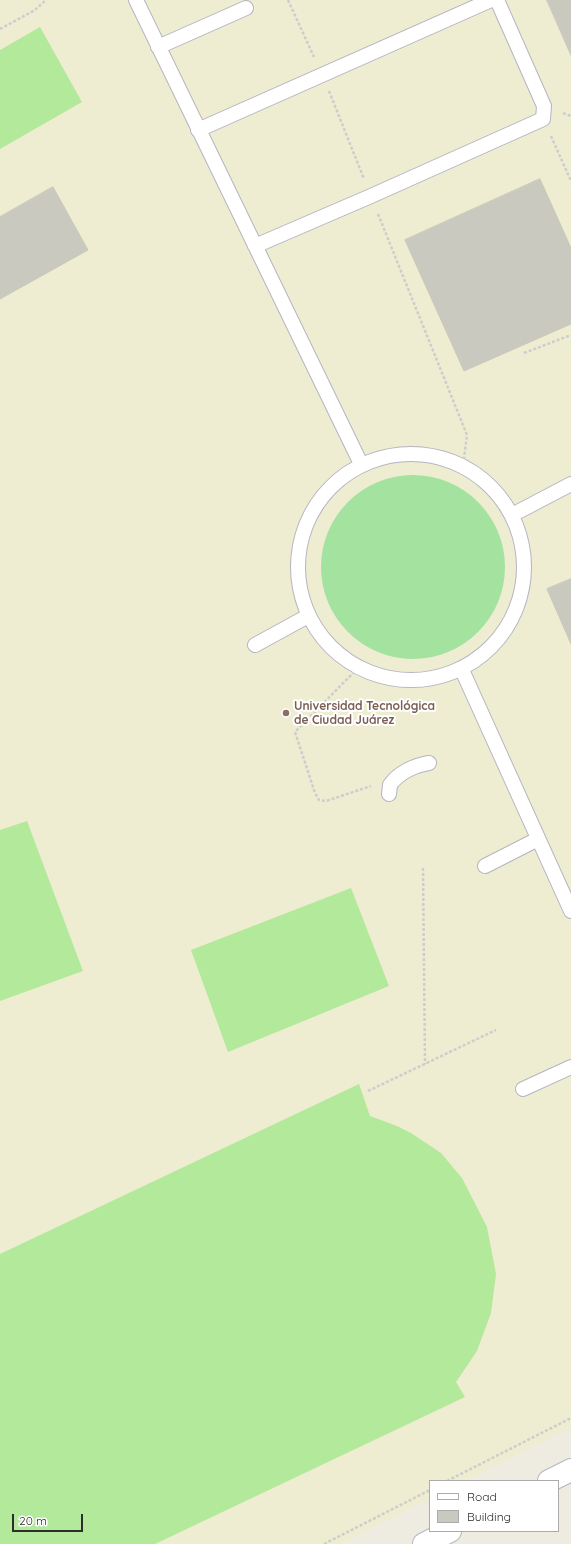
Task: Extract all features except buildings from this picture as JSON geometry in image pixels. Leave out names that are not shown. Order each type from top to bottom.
[{"type":"street","points":[[551,1480],[571,1470]]},
{"type":"street","points":[[424,1544],[448,1532]]},
{"type":"street","points":[[451,1532],[457,1544]]},
{"type":"lane","points":[[136,0],[361,464]]},
{"type":"lane","points":[[198,130],[490,0]]},
{"type":"lane","points":[[255,246],[543,119],[544,106],[496,0]]},
{"type":"lane","points":[[158,46],[246,8]]},
{"type":"lane","points":[[394,454],[430,454],[463,466],[491,487],[512,515],[522,544],[525,574],[519,603],[506,631],[487,653],[462,670],[428,680],[392,680],[358,668],[329,646],[308,616],[298,582],[299,546],[310,513],[332,484],[361,464],[394,454]]},
{"type":"lane","points":[[512,515],[571,484]]},
{"type":"lane","points":[[255,645],[308,616]]},
{"type":"lane","points":[[462,670],[571,911]]},
{"type":"lane","points":[[389,790],[399,776],[406,771],[429,763]]},
{"type":"lane","points":[[485,866],[538,839]]},
{"type":"lane","points":[[523,1089],[571,1067]]},
{"type":"path","points":[[0,29],[34,10],[46,0]]},
{"type":"path","points":[[288,0],[322,75],[467,435],[463,466]]},
{"type":"path","points":[[543,119],[571,181]]},
{"type":"path","points":[[524,353],[571,335]]},
{"type":"path","points":[[358,668],[295,732],[315,793],[319,800],[326,801],[369,786],[389,790]]},
{"type":"path","points":[[423,868],[425,1064]]},
{"type":"path","points":[[368,1091],[496,1030]]},
{"type":"path","points":[[449,1480],[571,1418]]},
{"type":"path","points":[[324,1544],[429,1491]]},
{"type":"shaded area","name":"Universidad Tecnológica de Ciudad Juárez","points":[[0,0],[571,0],[571,1427],[467,1480],[429,1480],[429,1500],[341,1544],[0,1544]]},
{"type":"green space","points":[[40,27],[82,102],[0,149],[0,50]]},
{"type":"green space","points":[[413,475],[431,477],[448,482],[464,491],[478,502],[489,516],[498,532],[503,549],[505,567],[503,585],[498,602],[489,618],[478,632],[464,643],[448,652],[431,657],[413,659],[395,657],[378,652],[362,643],[348,632],[337,618],[328,602],[323,585],[321,567],[323,549],[328,532],[337,516],[348,502],[362,491],[378,482],[395,477]]},
{"type":"green space","points":[[27,821],[83,971],[0,1001],[0,830]]},
{"type":"green space","points":[[351,888],[389,986],[228,1052],[191,950]]},
{"type":"green space","points":[[359,1084],[370,1116],[411,1133],[441,1153],[462,1178],[487,1227],[496,1274],[491,1313],[477,1351],[456,1382],[465,1397],[155,1544],[0,1544],[0,1254]]},
{"type":"place","name":"Universidad Tecnológica de Ciudad Juárez","points":[[286,713]]}]
